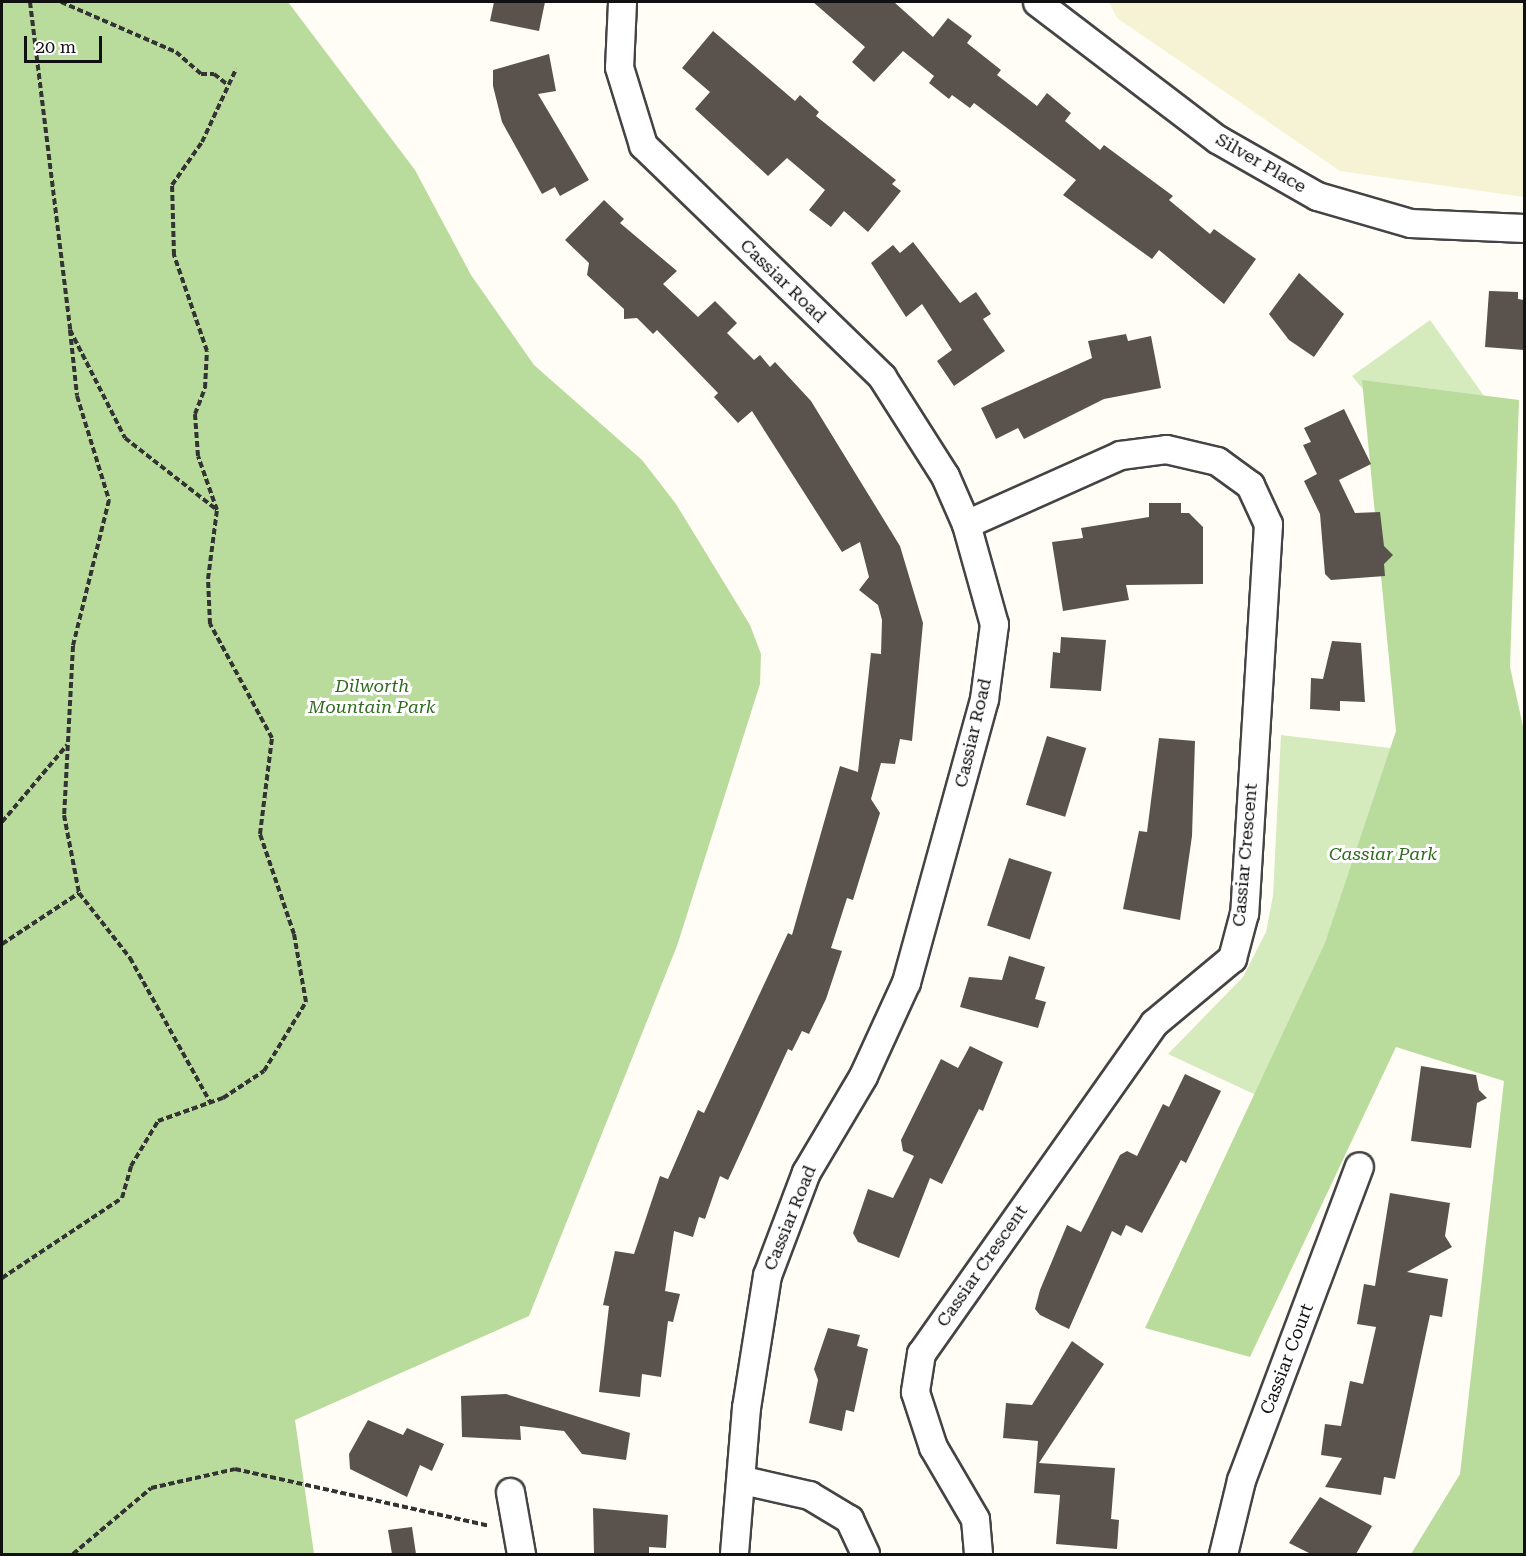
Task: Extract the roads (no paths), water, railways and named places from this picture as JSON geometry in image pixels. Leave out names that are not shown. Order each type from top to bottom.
[{"type":"street","name":"Cassiar Road","points":[[622,2],[619,67],[643,145],[882,377],[945,476],[966,524],[994,624],[984,699],[906,982],[864,1076],[806,1172],[767,1275],[746,1407],[743,1480],[734,1554]]},
{"type":"street","name":"Silver Place","points":[[1038,2],[1217,139],[1317,196],[1410,223],[1524,228]]},
{"type":"street","name":"Cassiar Crescent","points":[[966,524],[1120,455],[1166,449],[1217,461],[1250,485],[1269,524],[1244,913],[1232,958],[1154,1023],[921,1353],[915,1392],[933,1447],[975,1519],[978,1554]]},
{"type":"street","name":"Cassiar Court","points":[[1223,1554],[1241,1480],[1359,1166]]},
{"type":"street","points":[[743,1480],[809,1495],[849,1519],[865,1554]]},
{"type":"street","points":[[510,1492],[517,1543]]},
{"type":"park label","name":"Dilworth Mountain Park","points":[[372,697]]},
{"type":"park label","name":"Cassiar Park","points":[[1383,854]]}]
